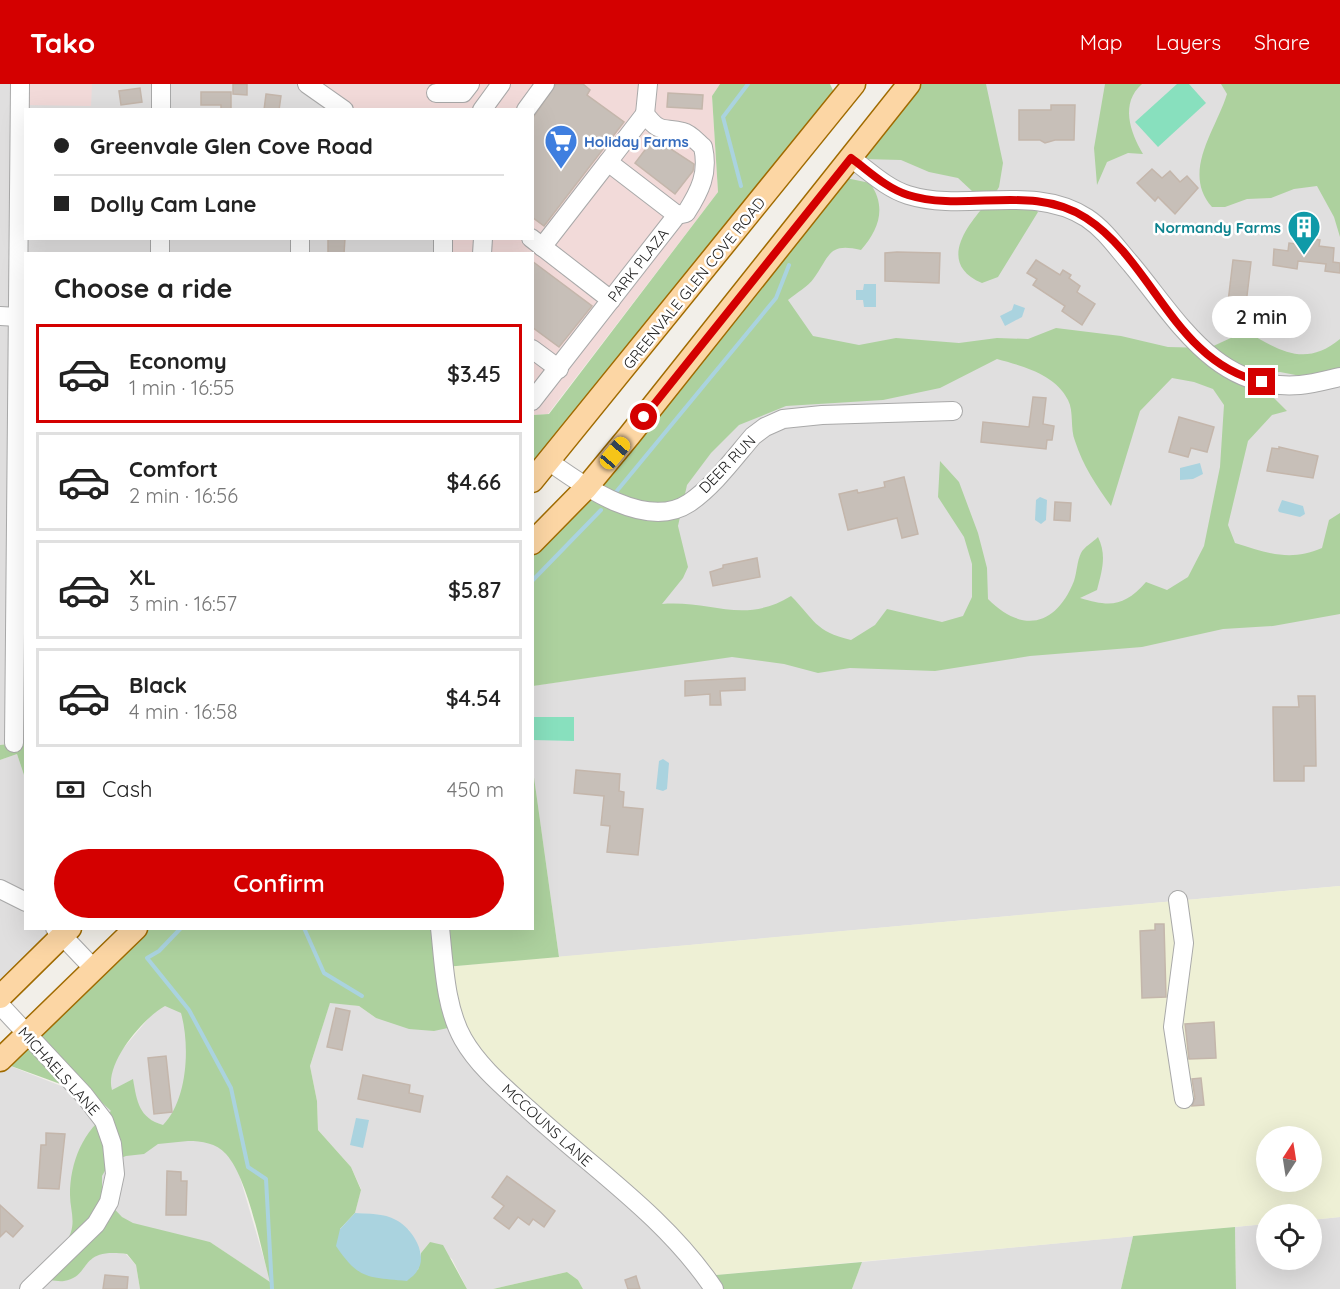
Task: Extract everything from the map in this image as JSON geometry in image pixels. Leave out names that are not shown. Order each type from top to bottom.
[{"type":"main road","name":"GREENVALE GLEN COVE ROAD","points":[[534,480],[854,84]]},
{"type":"main road","points":[[534,541],[586,488],[909,84]]},
{"type":"main road","points":[[0,1060],[134,930]]},
{"type":"main road","points":[[0,997],[62,931]]},
{"type":"street","points":[[13,743],[8,597],[21,456],[9,316],[20,84]]},
{"type":"street","points":[[161,84],[161,108]]},
{"type":"street","points":[[307,84],[341,108]]},
{"type":"street","points":[[437,95],[463,93],[470,84]]},
{"type":"street","points":[[483,108],[501,84]]},
{"type":"street","points":[[527,108],[545,84]]},
{"type":"street","points":[[611,300],[537,243],[608,162],[645,114],[648,84]]},
{"type":"street","name":"PARK PLAZA","points":[[534,399],[677,214],[686,213],[702,189],[705,164],[703,147],[684,132],[660,130],[645,114]]},
{"type":"street","points":[[851,158],[891,188],[908,195],[948,200],[1026,200],[1069,209],[1100,228],[1189,338],[1224,368],[1249,379],[1275,385],[1300,385],[1340,377]]},
{"type":"street","points":[[608,162],[677,214]]},
{"type":"street","points":[[534,350],[559,369]]},
{"type":"street","name":"DEER RUN","points":[[550,462],[586,488],[620,504],[654,511],[668,511],[690,502],[753,436],[765,427],[783,419],[822,415],[953,411]]},
{"type":"street","points":[[0,889],[24,901]]},
{"type":"street","points":[[1178,900],[1184,943],[1173,1027],[1184,1099]]},
{"type":"street","name":"MCCOUNS LANE","points":[[440,930],[449,998],[457,1026],[477,1059],[561,1139],[668,1232],[695,1260],[714,1289]]},
{"type":"street","points":[[62,931],[94,969]]},
{"type":"street","name":"MICHAELS LANE","points":[[0,1005],[84,1095],[104,1121],[112,1144],[115,1174],[109,1202],[96,1224],[29,1289]]},
{"type":"shaded area","points":[[0,84],[307,84],[343,108],[24,108],[24,240],[443,240],[443,252],[24,252],[24,742],[0,745]]},
{"type":"shaded area","points":[[22,84],[92,84],[91,106],[21,105]]},
{"type":"shaded area","points":[[307,84],[720,84],[712,96],[718,192],[548,414],[534,415],[534,252],[443,252],[443,240],[534,240],[534,108],[343,108]]},
{"type":"shaded area","points":[[909,84],[1248,84],[1340,201],[1340,886],[559,957],[534,777],[534,686],[731,656],[542,534]]},
{"type":"shaded area","points":[[17,754],[24,775],[24,930],[65,930],[0,997],[0,760]]},
{"type":"shaded area","points":[[174,988],[229,1140],[271,1283],[210,1242],[96,1224],[76,1276],[93,1256],[106,1251],[126,1254],[136,1265],[140,1289],[0,1289],[0,1062],[84,1095]]},
{"type":"shaded area","points":[[330,1002],[359,1006],[376,1018],[457,1026],[561,1139],[714,1289],[583,1289],[578,1280],[567,1272],[493,1289],[467,1289],[452,1259],[430,1242],[421,1253],[409,1230],[381,1215],[355,1213],[361,1189],[351,1167],[318,1130],[317,1101],[310,1066]]},
{"type":"shaded area","points":[[1340,1217],[1340,1289],[1236,1289],[1235,1227],[1256,1225],[1256,1270],[1322,1270],[1322,1219]]},
{"type":"shaded area","points":[[1133,1236],[1121,1289],[852,1289],[862,1262]]},
{"type":"green space","points":[[720,84],[830,84],[839,103],[534,480],[534,415],[549,414],[718,192],[712,96]]},
{"type":"green space","points":[[914,84],[986,84],[1003,163],[999,187],[993,197],[1031,205],[1038,212],[998,277],[982,283],[969,275],[961,266],[958,256],[964,235],[986,204],[958,178],[929,172],[901,160],[863,159]]},
{"type":"green space","points":[[1105,84],[1142,84],[1131,100],[1129,118],[1134,136],[1143,154],[1128,153],[1107,162],[1097,185],[1094,148]]},
{"type":"green space","points":[[1177,84],[1189,84],[1206,103],[1158,147],[1135,122]]},
{"type":"green space","points":[[1221,84],[1340,84],[1340,237],[1334,217],[1317,186],[1294,189],[1271,198],[1247,199],[1225,207],[1212,207],[1203,194],[1200,165],[1209,136],[1227,94]]},
{"type":"green space","points":[[846,178],[870,183],[878,201],[879,218],[861,250],[842,248],[831,253],[811,281],[788,300],[813,336],[859,345],[896,338],[959,343],[997,338],[1028,339],[1056,328],[1121,336],[1168,347],[1209,348],[1246,331],[1282,350],[1305,354],[1316,353],[1328,348],[1340,339],[1340,368],[1306,377],[1280,372],[1260,374],[1273,397],[1287,411],[1272,415],[1248,441],[1228,525],[1235,543],[1268,553],[1299,555],[1322,548],[1329,520],[1340,513],[1340,614],[1273,626],[1223,629],[1142,647],[1030,656],[935,671],[850,668],[818,673],[784,664],[732,657],[534,686],[534,542]],"holes":[[[997,359],[1027,368],[1055,384],[1068,400],[1074,436],[1082,459],[1111,506],[1140,411],[1172,378],[1194,382],[1213,389],[1224,405],[1220,467],[1204,546],[1188,577],[1167,590],[1146,582],[1131,596],[1116,603],[1100,603],[1080,598],[1097,590],[1103,557],[1098,537],[1081,553],[1074,581],[1058,608],[1048,616],[1037,620],[1026,621],[1014,617],[988,599],[987,568],[978,533],[959,482],[940,461],[938,497],[964,537],[972,564],[972,597],[963,616],[942,622],[887,609],[875,625],[851,640],[829,633],[816,624],[791,596],[774,605],[742,610],[662,604],[683,578],[688,567],[678,526],[687,485],[711,453],[739,425],[786,406],[883,400],[940,388]]]},
{"type":"green space","points":[[534,717],[574,717],[574,741],[534,740]]},
{"type":"green space","points":[[24,742],[24,775],[17,754],[0,760],[0,745]]},
{"type":"green space","points":[[534,777],[559,957],[445,967],[457,1026],[434,1031],[409,1029],[376,1018],[359,1006],[330,1003],[310,1066],[317,1101],[318,1130],[351,1167],[361,1190],[355,1213],[340,1229],[418,1270],[421,1253],[430,1242],[443,1245],[467,1289],[140,1289],[136,1265],[127,1254],[111,1253],[93,1258],[73,1278],[55,1281],[40,1278],[71,1232],[73,1223],[70,1200],[72,1171],[80,1148],[93,1128],[111,1111],[96,1097],[0,1062],[135,930],[534,930]],"holes":[[[165,1006],[181,1013],[186,1040],[185,1072],[178,1101],[163,1125],[149,1118],[140,1108],[133,1079],[112,1090],[111,1079],[119,1055],[146,1021]],[[204,1142],[218,1147],[226,1154],[241,1179],[270,1282],[210,1242],[133,1223],[122,1217],[102,1196],[102,1176],[110,1162],[126,1156],[144,1154],[158,1144]]]},
{"type":"green space","points":[[1340,886],[1340,1217],[1322,1219],[1322,1204],[1256,1204],[1256,1225],[705,1276],[477,1059],[445,967]]},
{"type":"green space","points":[[1235,1227],[1236,1289],[1121,1289],[1133,1236]]},
{"type":"green space","points":[[862,1262],[852,1289],[714,1289],[705,1276]]},
{"type":"green space","points":[[567,1272],[578,1280],[583,1289],[493,1289]]},
{"type":"water","points":[[864,284],[876,284],[876,307],[864,307],[863,300],[856,300],[856,290],[863,290]]},
{"type":"water","points":[[1014,304],[1025,308],[1022,317],[1005,326],[1000,316],[1012,310]]},
{"type":"water","points":[[1200,463],[1203,474],[1193,479],[1180,480],[1180,468]]},
{"type":"water","points":[[1040,497],[1047,500],[1046,520],[1041,524],[1035,520],[1036,500]]},
{"type":"water","points":[[1282,500],[1303,506],[1305,514],[1300,517],[1279,512]]},
{"type":"water","points":[[663,759],[669,763],[667,789],[663,791],[656,789],[659,761]]},
{"type":"water","points":[[356,1118],[369,1120],[363,1148],[350,1145]]},
{"type":"water","points":[[355,1213],[386,1216],[402,1224],[413,1235],[420,1250],[420,1265],[407,1281],[366,1275],[358,1271],[344,1257],[336,1246],[340,1229]]},
{"type":"building","points":[[233,84],[247,84],[247,95],[233,94]]},
{"type":"building","name":"Holiday Farms","points":[[556,84],[583,84],[590,90],[587,95],[624,122],[544,226],[534,218],[534,116]]},
{"type":"building","points":[[140,88],[142,102],[121,105],[119,91]]},
{"type":"building","points":[[201,92],[231,92],[231,108],[221,108],[221,105],[201,105]]},
{"type":"building","points":[[668,93],[703,95],[702,109],[667,107]]},
{"type":"building","points":[[266,94],[281,96],[279,108],[264,108]]},
{"type":"building","points":[[1051,105],[1075,105],[1074,140],[1055,140],[1045,143],[1040,140],[1019,140],[1019,110],[1051,110]]},
{"type":"building","points":[[654,138],[694,164],[693,171],[675,194],[635,163]]},
{"type":"building","points":[[1152,169],[1162,178],[1170,171],[1180,182],[1187,176],[1198,188],[1175,214],[1158,197],[1155,201],[1137,183]]},
{"type":"building","name":"Normandy Farms","points":[[1306,238],[1320,240],[1319,246],[1334,248],[1333,262],[1340,263],[1340,273],[1325,271],[1326,264],[1298,261],[1297,269],[1273,265],[1274,249],[1288,251],[1289,243],[1306,245]]},
{"type":"building","points":[[328,240],[345,240],[344,252],[328,252]]},
{"type":"building","points":[[885,253],[940,253],[939,283],[885,281]]},
{"type":"building","points":[[1036,260],[1060,275],[1063,270],[1071,275],[1069,278],[1080,286],[1077,292],[1095,304],[1082,325],[1062,311],[1065,306],[1033,285],[1037,279],[1027,273]]},
{"type":"building","points":[[1233,260],[1251,262],[1244,321],[1226,319]]},
{"type":"building","points":[[534,262],[592,306],[559,347],[534,328]]},
{"type":"building","points":[[1033,397],[1046,398],[1043,424],[1054,426],[1052,440],[1047,440],[1046,449],[981,442],[983,422],[1029,427]]},
{"type":"building","points":[[1179,417],[1214,427],[1207,452],[1191,448],[1188,457],[1169,452]]},
{"type":"building","points":[[1279,447],[1318,456],[1313,478],[1267,471],[1272,448],[1279,449]]},
{"type":"building","points":[[904,477],[918,534],[902,538],[897,518],[848,530],[839,494],[857,490],[858,493],[885,487],[884,482]]},
{"type":"building","points":[[1055,502],[1071,503],[1070,521],[1054,520]]},
{"type":"building","points":[[757,558],[760,577],[713,586],[710,572],[723,568],[723,565]]},
{"type":"building","points":[[745,678],[745,690],[720,691],[721,705],[710,705],[710,694],[685,696],[685,681]]},
{"type":"building","points":[[1298,696],[1315,696],[1316,766],[1304,766],[1304,781],[1274,781],[1273,707],[1299,707]]},
{"type":"building","points":[[576,770],[620,774],[619,791],[624,792],[623,807],[643,809],[638,855],[607,852],[610,826],[601,825],[604,796],[574,793]]},
{"type":"building","points":[[1155,924],[1164,924],[1166,997],[1142,998],[1140,931],[1155,930]]},
{"type":"building","points":[[336,1008],[350,1011],[342,1050],[327,1047]]},
{"type":"building","points":[[1214,1022],[1216,1058],[1189,1059],[1185,1024]]},
{"type":"building","points":[[166,1056],[172,1112],[154,1114],[148,1058]]},
{"type":"building","points":[[363,1075],[410,1085],[409,1093],[423,1096],[420,1112],[358,1099]]},
{"type":"building","points":[[1201,1078],[1204,1105],[1192,1106],[1195,1098],[1192,1079]]},
{"type":"building","points":[[46,1133],[65,1134],[59,1189],[38,1188],[41,1145],[46,1145]]},
{"type":"building","points":[[167,1171],[181,1172],[181,1181],[187,1181],[186,1215],[166,1215]]},
{"type":"building","points":[[507,1176],[555,1211],[544,1227],[533,1219],[529,1225],[518,1217],[509,1229],[494,1218],[504,1206],[492,1197]]},
{"type":"building","points":[[0,1205],[23,1226],[13,1237],[6,1231],[0,1237]]},
{"type":"building","points":[[105,1275],[128,1277],[127,1289],[103,1289]]},
{"type":"building","points":[[636,1276],[640,1289],[628,1289],[625,1280]]},
{"type":"waterway","points":[[741,186],[723,117],[748,84]]},
{"type":"waterway","points":[[616,492],[776,298],[789,265]]},
{"type":"waterway","points":[[534,579],[601,510]]},
{"type":"waterway","points":[[179,930],[159,951],[147,958],[189,1010],[231,1088],[248,1167],[266,1179],[272,1289]]},
{"type":"waterway","points":[[305,930],[324,973],[362,996]]},
{"type":"place","name":"Holiday Farms","points":[[561,170]]},
{"type":"place","name":"Normandy Farms","points":[[1304,256]]},
{"type":"route","points":[[644,417],[851,158],[891,188],[908,195],[948,200],[1026,200],[1055,204],[1078,213],[1110,238],[1189,338],[1202,351],[1224,368],[1262,382]]}]
